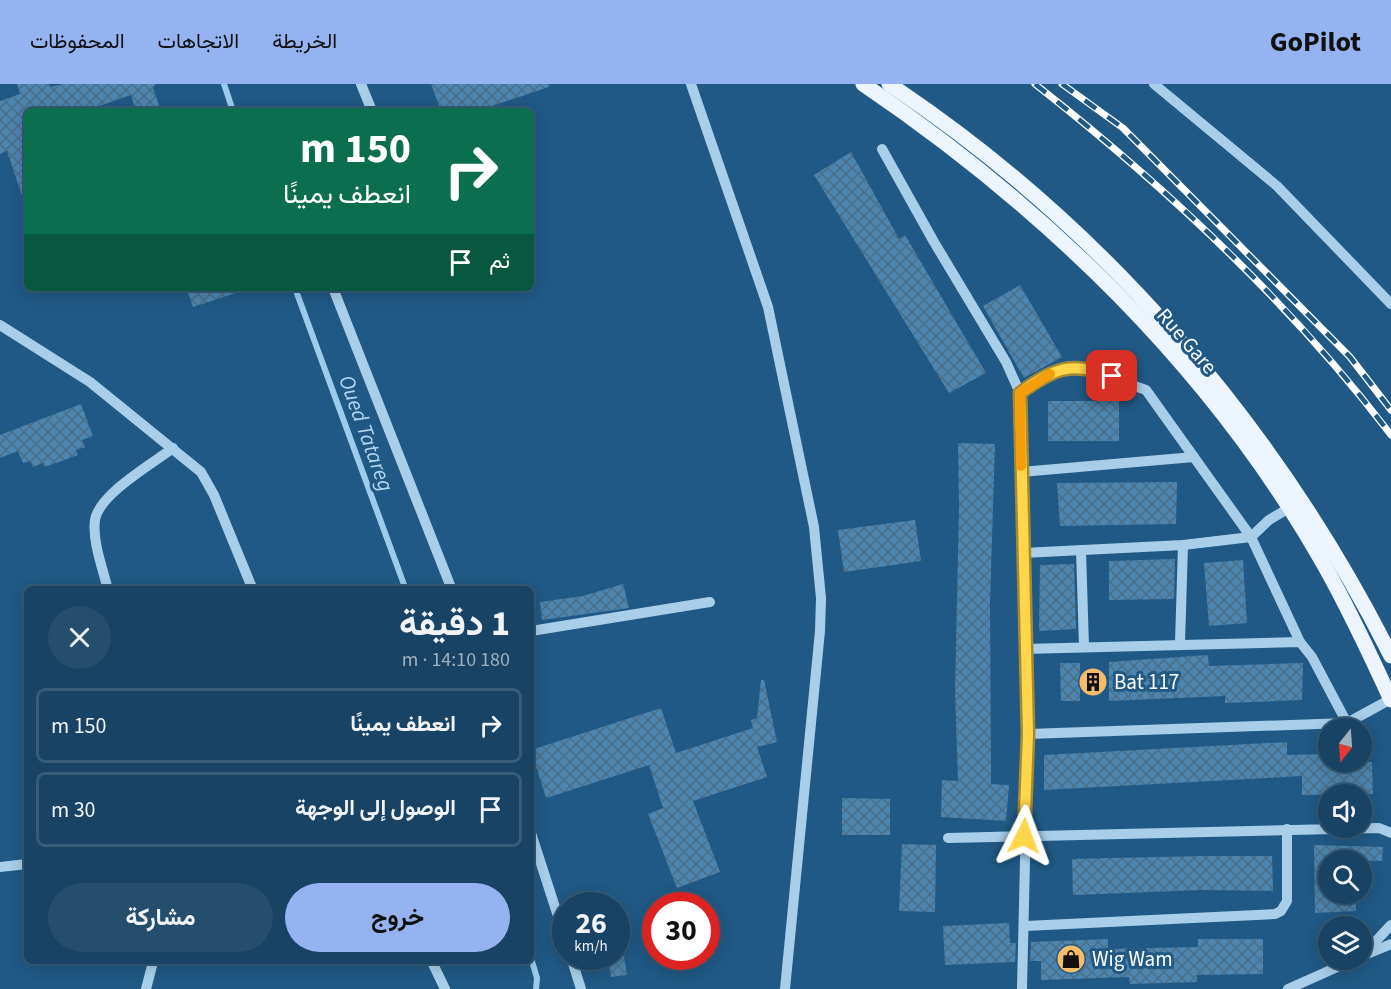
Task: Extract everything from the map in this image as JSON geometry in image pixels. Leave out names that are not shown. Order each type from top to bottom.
[{"type":"main road","name":"Rue Gare","points":[[862,84],[976,165],[1044,223],[1104,280],[1173,355],[1228,422],[1289,508],[1341,596],[1391,700]]},
{"type":"main road","name":"Rue Gare","points":[[889,84],[987,154],[1055,212],[1116,270],[1185,346],[1302,498],[1391,657]]},
{"type":"street","points":[[361,84],[371,108]]},
{"type":"street","points":[[692,84],[768,307],[814,527],[821,598],[820,631],[785,989]]},
{"type":"street","points":[[1154,84],[1277,186],[1391,304]]},
{"type":"street","points":[[882,149],[934,242],[995,342],[1020,393],[1024,649],[1028,734],[1022,987]]},
{"type":"street","points":[[334,291],[450,586]]},
{"type":"street","points":[[0,325],[90,382],[201,472],[214,495],[251,586]]},
{"type":"street","points":[[1020,393],[1047,375],[1077,366],[1100,372],[1146,390],[1251,537],[1300,642],[1312,657],[1344,718]]},
{"type":"street","points":[[107,586],[95,529],[98,512],[108,497],[173,448]]},
{"type":"street","points":[[1021,472],[1194,457]]},
{"type":"street","points":[[1023,553],[1183,545],[1251,537],[1269,520],[1289,508]]},
{"type":"street","points":[[1180,643],[1183,545]]},
{"type":"street","points":[[1081,550],[1084,647]]},
{"type":"street","points":[[534,631],[710,602]]},
{"type":"street","points":[[1024,649],[1180,643],[1300,642]]},
{"type":"street","points":[[1357,718],[1391,700]]},
{"type":"street","points":[[1028,734],[1318,724]]},
{"type":"street","points":[[948,838],[1287,829],[1379,828],[1391,833]]},
{"type":"street","points":[[1025,926],[1275,914],[1281,911],[1287,901],[1287,829]]},
{"type":"street","points":[[534,842],[552,897]]},
{"type":"street","points":[[0,867],[24,864]]},
{"type":"street","points":[[1372,945],[1391,925]]},
{"type":"street","points":[[1372,952],[1391,944]]},
{"type":"street","points":[[146,989],[152,964]]},
{"type":"street","points":[[433,964],[445,989]]},
{"type":"street","points":[[575,970],[581,989]]},
{"type":"street","points":[[1288,989],[1309,984],[1335,970]]},
{"type":"building","points":[[17,84],[49,84],[50,87],[63,84],[156,84],[153,88],[160,108],[135,108],[131,95],[94,108],[24,108],[24,202],[7,151],[0,154],[0,101],[20,94]]},
{"type":"building","points":[[431,84],[548,84],[549,87],[486,108],[440,108]]},
{"type":"building","points":[[851,152],[899,239],[905,235],[986,373],[949,393],[814,175]]},
{"type":"building","points":[[1020,285],[1062,357],[1024,378],[983,306]]},
{"type":"building","points":[[187,291],[242,291],[193,307]]},
{"type":"building","points":[[1048,401],[1119,401],[1119,441],[1048,441]]},
{"type":"building","points":[[81,404],[93,436],[82,440],[85,447],[76,450],[78,455],[45,467],[43,463],[33,467],[30,461],[23,463],[18,451],[0,458],[0,435]]},
{"type":"building","points":[[958,443],[995,444],[990,603],[991,784],[1009,785],[1006,821],[941,817],[942,780],[958,781],[955,691]]},
{"type":"building","points":[[1177,482],[1176,524],[1060,526],[1057,483]]},
{"type":"building","points":[[915,520],[921,561],[844,572],[838,530]]},
{"type":"building","points":[[1175,559],[1174,599],[1109,600],[1109,561]]},
{"type":"building","points":[[1243,560],[1247,623],[1209,626],[1204,563]]},
{"type":"building","points":[[1074,564],[1076,629],[1039,631],[1040,565]]},
{"type":"building","points":[[623,584],[629,608],[542,620],[540,602],[583,596]]},
{"type":"building","points":[[1208,655],[1209,666],[1303,663],[1302,700],[1225,703],[1225,696],[1109,701],[1109,662]]},
{"type":"building","points":[[1060,663],[1080,663],[1080,701],[1061,701]]},
{"type":"building","points":[[761,680],[764,680],[777,742],[757,747],[767,777],[693,801],[720,872],[677,888],[648,814],[663,808],[649,765],[546,798],[534,760],[534,749],[661,708],[676,753],[753,728],[751,720],[757,718]]},
{"type":"building","points":[[1287,742],[1287,755],[1318,754],[1318,772],[1372,772],[1372,762],[1373,794],[1372,784],[1318,784],[1318,795],[1302,795],[1302,776],[1044,790],[1044,755]]},
{"type":"building","points":[[842,798],[890,799],[890,835],[842,835]]},
{"type":"building","points":[[902,844],[936,845],[935,912],[899,911]]},
{"type":"building","points":[[1314,845],[1383,847],[1382,861],[1372,861],[1372,850],[1318,850],[1318,904],[1356,904],[1356,911],[1315,913]]},
{"type":"building","points":[[1272,856],[1273,891],[1202,890],[1073,895],[1072,859]]},
{"type":"building","points":[[1009,923],[1010,943],[1016,943],[1015,962],[945,965],[943,926]]},
{"type":"building","points":[[1108,939],[1108,949],[1198,947],[1198,939],[1263,939],[1263,974],[1197,975],[1197,982],[1130,984],[1129,977],[1041,980],[1041,961],[1030,961],[1031,942]]},
{"type":"building","points":[[610,970],[626,970],[627,975],[611,977]]},
{"type":"waterway","name":"Oued Tatareg","points":[[224,84],[232,108]]},
{"type":"waterway","name":"Oued Tatareg","points":[[296,291],[405,586]]},
{"type":"waterway","name":"Oued Tatareg","points":[[533,964],[537,978],[536,989]]},
{"type":"railway","points":[[1035,84],[1132,164],[1224,248],[1311,339],[1391,435]]},
{"type":"railway","points":[[1062,84],[1123,128],[1350,357],[1391,410]]},
{"type":"slow traffic","points":[[1021,466],[1020,393],[1050,374]]},
{"type":"place","name":"Bat 117","points":[[1093,682]]},
{"type":"place","name":"Wig Wam","points":[[1071,959]]},
{"type":"route","points":[[1024,836],[1028,734],[1024,649],[1020,393],[1047,375],[1077,366],[1112,376]]}]
